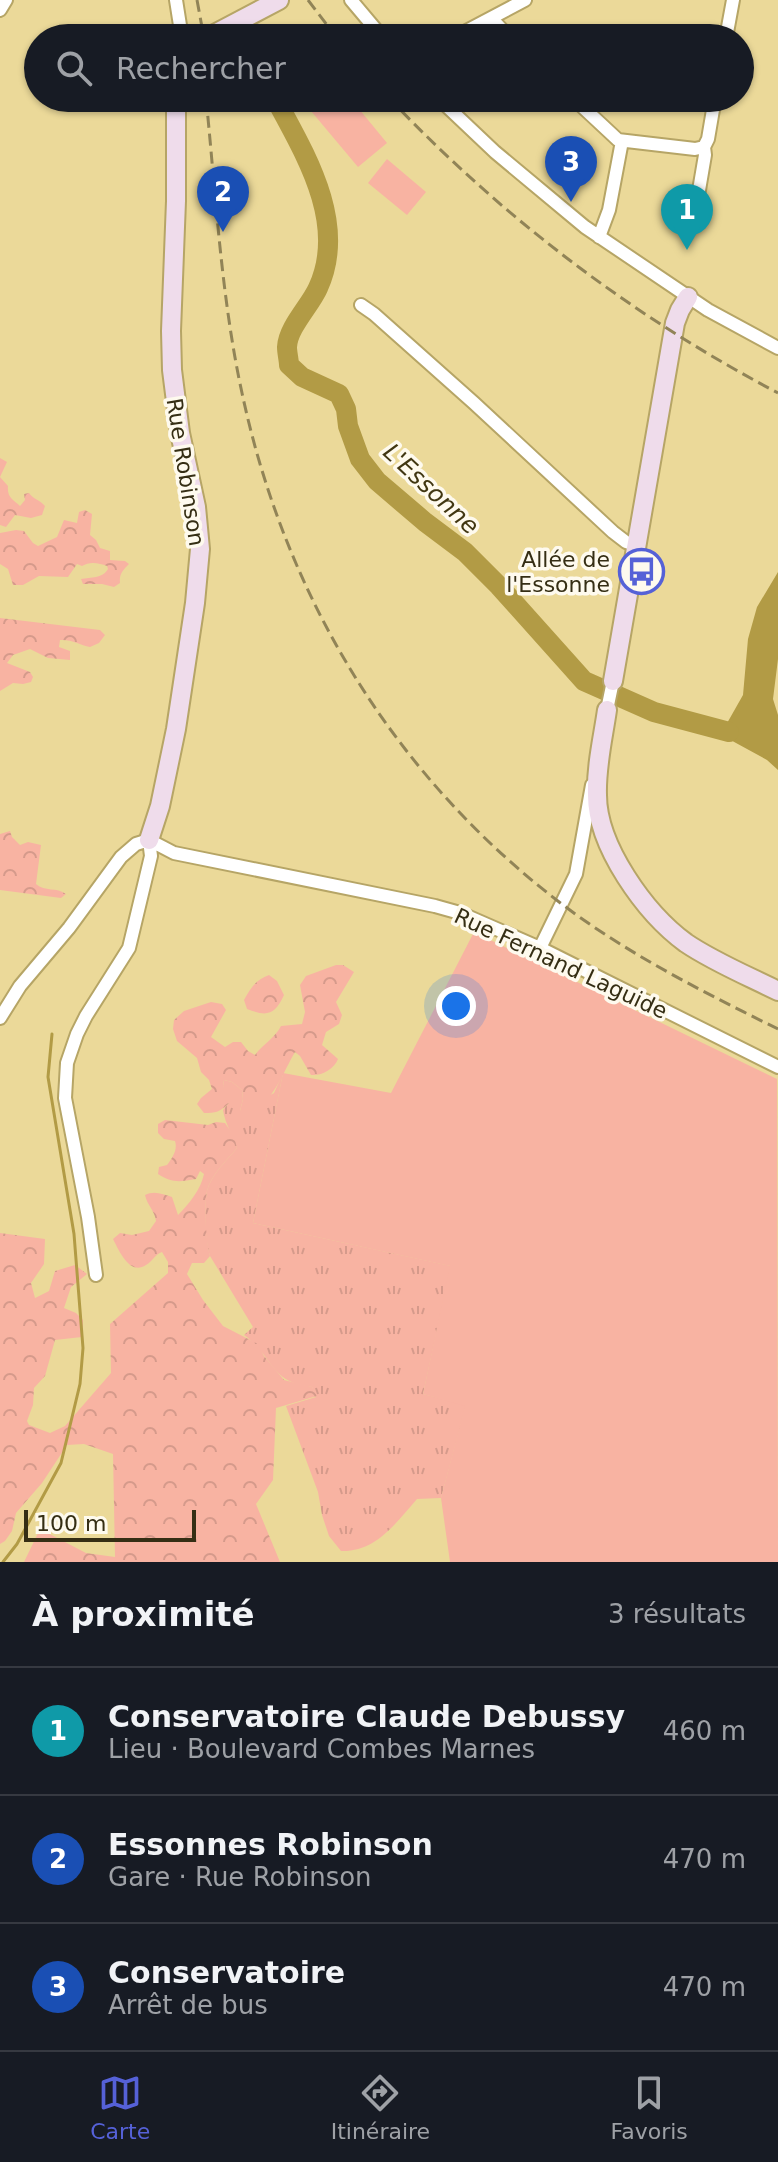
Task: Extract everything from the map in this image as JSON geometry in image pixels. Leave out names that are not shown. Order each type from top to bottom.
[{"type":"street","points":[[0,10],[6,0]]},
{"type":"street","points":[[176,0],[180,24]]},
{"type":"street","points":[[234,24],[279,0]]},
{"type":"street","points":[[351,0],[371,24]]},
{"type":"street","points":[[480,24],[525,0]]},
{"type":"street","points":[[729,24],[733,0]]},
{"type":"street","points":[[491,18],[497,24]]},
{"type":"street","name":"Rue Robinson","points":[[149,840],[160,806],[176,729],[200,549],[196,507],[182,448],[172,370],[176,112]]},
{"type":"street","points":[[453,112],[552,201],[599,237],[688,297],[778,348]]},
{"type":"street","points":[[588,112],[618,140],[695,149],[704,147]]},
{"type":"street","points":[[697,202],[704,147],[713,112]]},
{"type":"street","points":[[599,237],[609,210],[622,141]]},
{"type":"street","points":[[540,948],[576,874],[592,825],[607,710],[675,323],[688,297]]},
{"type":"street","points":[[361,305],[474,403],[613,532],[636,545]]},
{"type":"street","points":[[592,825],[636,890],[665,925],[694,948],[778,991]]},
{"type":"street","points":[[0,1018],[20,986],[69,928],[121,857],[136,844],[149,840],[151,856],[129,948],[86,1016],[70,1050],[65,1072],[65,1098],[96,1275]]},
{"type":"street","name":"Rue Fernand Laguide","points":[[149,840],[174,853],[447,909],[540,948],[778,1067]]},
{"type":"green space","points":[[312,112],[362,112],[387,143],[358,167]]},
{"type":"green space","points":[[387,159],[426,192],[407,215],[368,183]]},
{"type":"green space","points":[[0,458],[7,462],[0,477]]},
{"type":"green space","points":[[0,477],[8,486],[10,496],[20,506],[25,500],[24,494],[29,493],[43,504],[42,515],[31,518],[15,515],[6,527],[0,525]]},
{"type":"green space","points":[[85,510],[92,514],[90,535],[100,548],[110,551],[110,560],[129,564],[122,572],[120,583],[114,587],[83,584],[81,579],[99,576],[108,569],[107,566],[91,563],[77,564],[68,577],[39,576],[23,585],[13,585],[8,569],[0,564],[0,533],[24,531],[38,546],[57,537],[64,520],[77,523],[79,512]]},
{"type":"green space","points":[[0,618],[100,630],[105,635],[99,643],[90,647],[60,640],[59,647],[70,651],[70,660],[48,658],[30,649],[13,655],[7,663],[30,672],[33,677],[31,682],[13,683],[0,691]]},
{"type":"green space","points":[[10,831],[20,845],[28,842],[41,845],[36,884],[66,894],[61,898],[0,890],[0,834]]},
{"type":"green space","points":[[474,932],[777,1079],[778,1562],[450,1562],[441,1498],[465,1406],[423,1394],[450,1266],[253,1223],[283,1073],[391,1093]]},
{"type":"green space","points":[[343,965],[354,972],[336,1002],[342,1015],[339,1024],[326,1032],[322,1045],[338,1059],[334,1066],[323,1073],[311,1075],[295,1052],[269,1097],[255,1111],[245,1116],[240,1111],[242,1090],[224,1080],[229,1103],[218,1111],[204,1113],[197,1104],[212,1089],[201,1072],[197,1058],[177,1041],[174,1020],[184,1011],[211,1002],[222,1004],[226,1010],[211,1037],[225,1047],[241,1042],[255,1055],[281,1026],[302,1024],[305,1012],[300,985],[306,976]]},
{"type":"green space","points":[[269,975],[277,981],[284,995],[281,1002],[270,1012],[247,1009],[244,1000],[249,991]]},
{"type":"green space","points":[[283,1073],[253,1223],[451,1266],[423,1394],[466,1405],[441,1498],[417,1499],[384,1535],[365,1547],[353,1550],[341,1551],[329,1536],[318,1492],[286,1406],[316,1397],[312,1387],[287,1380],[279,1374],[244,1335],[253,1327],[210,1256],[207,1242],[207,1191],[237,1148],[223,1110],[229,1103],[224,1080],[242,1090],[240,1111],[274,1093]]},
{"type":"green space","points":[[165,1120],[208,1125],[225,1123],[234,1136],[237,1148],[207,1191],[206,1224],[210,1256],[204,1263],[192,1263],[187,1274],[223,1326],[258,1344],[284,1380],[312,1387],[317,1396],[276,1408],[273,1480],[256,1504],[280,1562],[24,1562],[40,1529],[86,1553],[115,1557],[113,1454],[84,1444],[67,1445],[42,1483],[16,1513],[12,1531],[0,1544],[0,1233],[45,1239],[44,1264],[31,1283],[35,1298],[49,1291],[55,1271],[75,1265],[87,1274],[71,1287],[64,1308],[83,1320],[82,1337],[55,1340],[45,1376],[34,1388],[33,1405],[27,1421],[29,1425],[50,1433],[65,1426],[111,1373],[110,1324],[168,1273],[168,1262],[162,1252],[146,1265],[135,1267],[126,1261],[113,1239],[120,1233],[132,1235],[149,1231],[156,1221],[145,1195],[155,1193],[172,1197],[178,1215],[194,1196],[202,1180],[204,1174],[200,1171],[196,1179],[180,1181],[158,1174],[159,1167],[167,1165],[176,1148],[175,1141],[164,1139],[158,1133],[158,1124]]},
{"type":"shaded area","points":[[778,572],[778,659],[773,699],[778,715],[778,770],[767,760],[703,725],[726,725],[743,695],[748,639],[757,607]]},
{"type":"waterway","name":"L'Essonne","points":[[283,112],[319,190],[328,239],[326,263],[318,288],[288,339],[289,365],[302,377],[339,394],[360,459],[377,481],[465,552],[584,681],[654,712],[729,732]]},
{"type":"waterway","points":[[3,1562],[17,1544],[61,1463],[80,1384],[83,1348],[74,1234],[48,1077],[52,1034]]},
{"type":"railway","points":[[197,0],[201,24]]},
{"type":"railway","points":[[308,0],[326,24]]},
{"type":"railway","points":[[207,112],[229,320],[242,393],[262,471],[289,546],[321,617],[360,686],[406,750],[457,810],[515,865],[578,916],[650,962],[778,1029]]},
{"type":"railway","points":[[403,112],[477,184],[572,262],[672,331],[778,393]]},
{"type":"place","name":"Conservatoire","points":[[571,202]]},
{"type":"place","name":"Essonnes Robinson","points":[[223,232]]},
{"type":"place","name":"Conservatoire Claude Debussy","points":[[687,250]]},
{"type":"place","name":"Allée de l'Essonne","points":[[641,572]]}]
